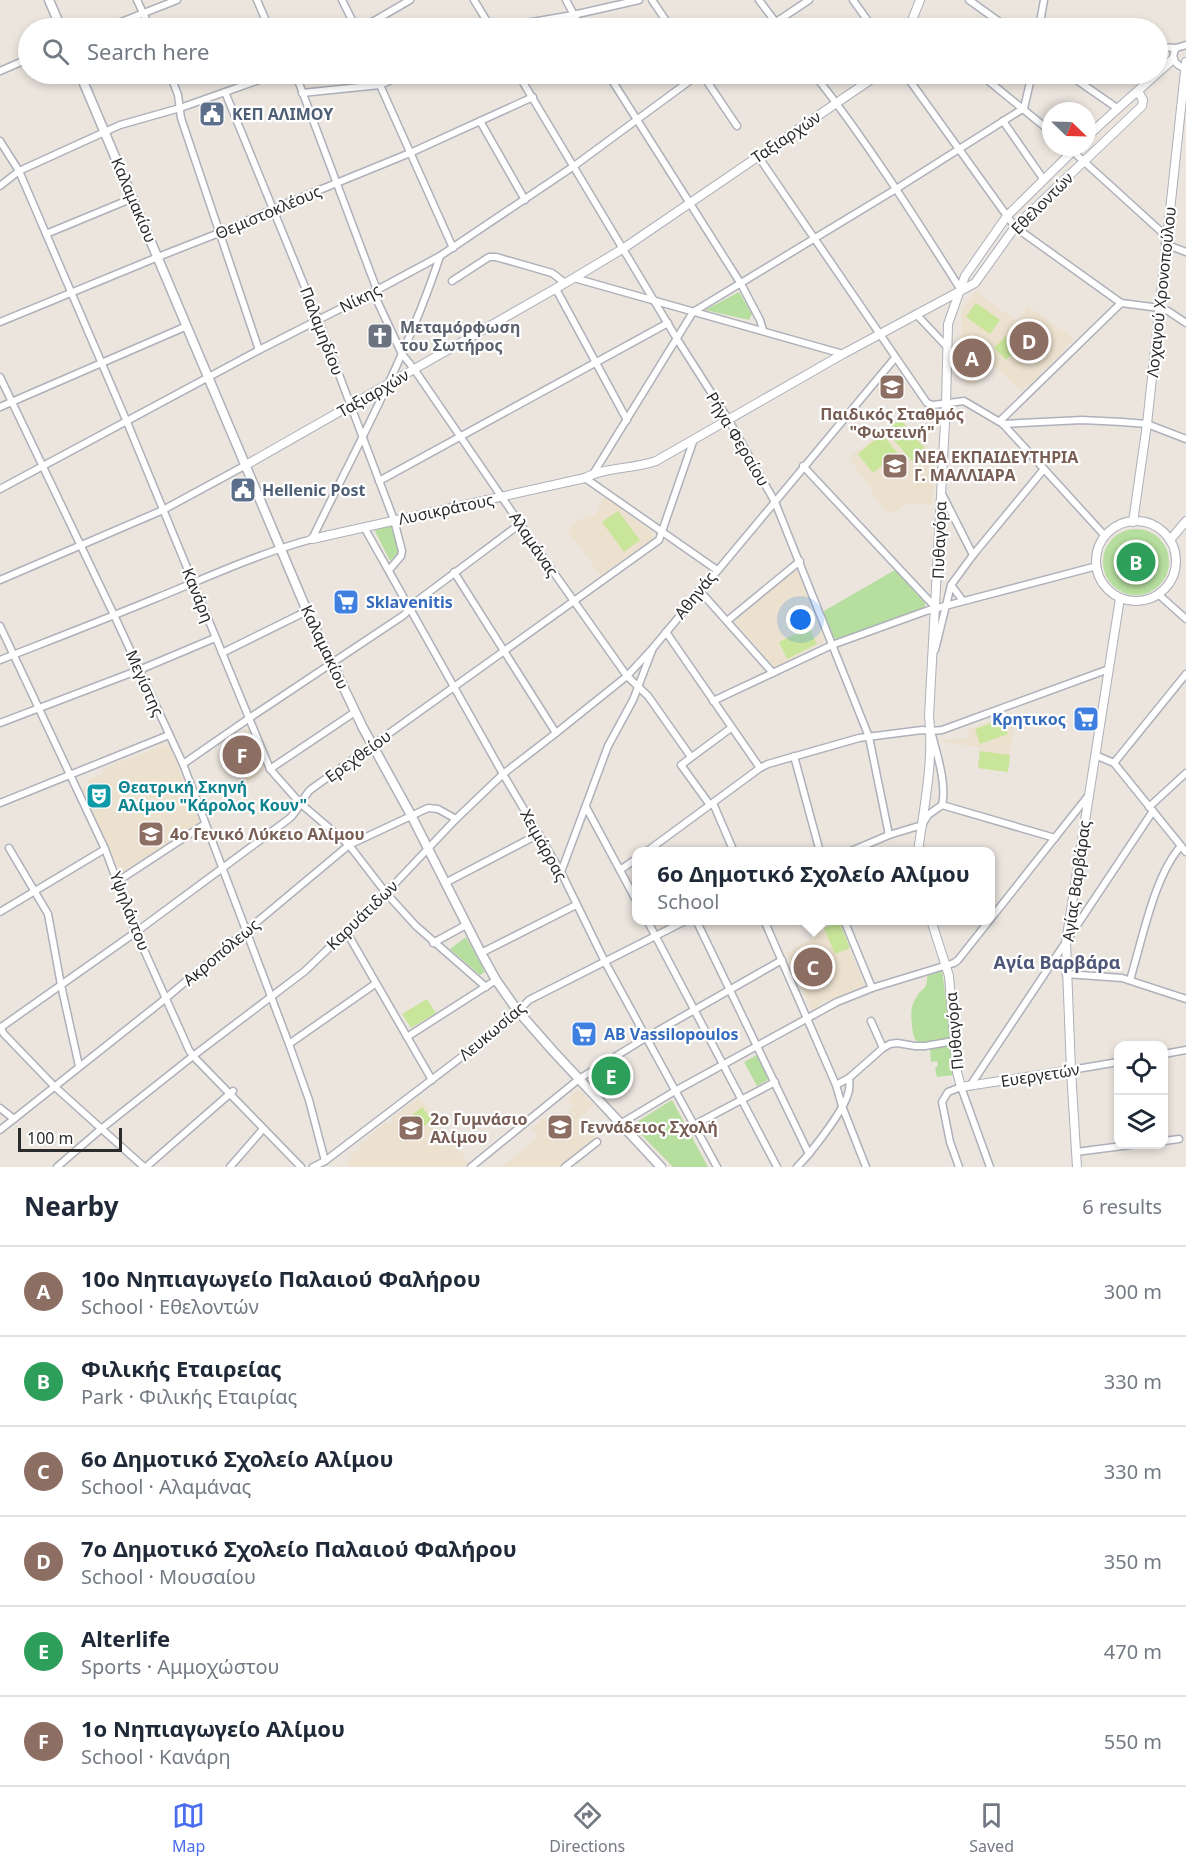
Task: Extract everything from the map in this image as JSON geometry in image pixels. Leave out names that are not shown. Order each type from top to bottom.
[{"type":"main road","points":[[49,0],[57,18]]},
{"type":"main road","name":"Καλαμακίου","points":[[84,84],[307,611],[355,712],[411,815],[466,925],[496,980],[517,1010],[661,1167]]},
{"type":"street","points":[[137,0],[145,18]]},
{"type":"street","points":[[132,18],[177,0]]},
{"type":"street","points":[[257,0],[264,18]]},
{"type":"street","points":[[342,0],[351,18]]},
{"type":"street","points":[[379,18],[410,0]]},
{"type":"street","points":[[474,0],[485,18]]},
{"type":"street","points":[[566,0],[575,18]]},
{"type":"street","points":[[555,18],[639,0]]},
{"type":"street","points":[[652,0],[664,18]]},
{"type":"street","points":[[759,0],[772,18]]},
{"type":"street","points":[[788,18],[809,0]]},
{"type":"street","points":[[854,0],[866,18]]},
{"type":"street","points":[[913,18],[920,0]]},
{"type":"street","points":[[969,0],[994,18]]},
{"type":"street","points":[[1041,18],[1044,0]]},
{"type":"street","points":[[1168,48],[1186,45]]},
{"type":"street","points":[[1168,64],[1173,59],[1176,48]]},
{"type":"street","points":[[1173,59],[1178,65],[1186,66]]},
{"type":"street","points":[[0,71],[18,63]]},
{"type":"street","name":"Λοχαγού Χρονοπούλου","points":[[1133,522],[1147,424],[1186,66]]},
{"type":"street","points":[[174,84],[178,95],[181,118],[259,350]]},
{"type":"street","points":[[0,186],[19,171],[120,125],[180,108],[248,84]]},
{"type":"street","name":"Αλαμάνας","points":[[299,84],[375,291],[402,354],[627,676],[648,696],[691,757]]},
{"type":"street","name":"Ρήγα Φεραίου","points":[[525,84],[677,339],[728,419],[775,502],[869,737],[889,835]]},
{"type":"street","points":[[615,84],[741,284],[763,330]]},
{"type":"street","name":"Νίκης","points":[[0,489],[440,256],[574,166],[687,84]]},
{"type":"street","points":[[708,84],[738,126]]},
{"type":"street","points":[[822,84],[897,189],[961,290]]},
{"type":"street","name":"Ταξιαρχών","points":[[0,580],[163,510],[565,284],[624,248],[864,84]]},
{"type":"street","points":[[911,84],[1015,227],[1120,303],[1160,308],[1186,324]]},
{"type":"street","points":[[993,84],[1042,124]]},
{"type":"street","points":[[717,570],[589,476],[627,420],[693,312],[897,189],[1024,108],[1030,84]]},
{"type":"street","points":[[1082,84],[1117,108]]},
{"type":"street","points":[[1096,128],[1146,84]]},
{"type":"street","points":[[302,93],[380,85],[453,248]]},
{"type":"street","name":"Εθελοντών","points":[[879,334],[975,283],[1015,227],[1142,106],[1143,100],[1138,91]]},
{"type":"street","name":"Παλαμηδίου","points":[[225,92],[318,320],[394,520],[402,551],[401,556],[389,570]]},
{"type":"street","name":"Θεμιστοκλέους","points":[[0,322],[410,153],[533,97]]},
{"type":"street","points":[[1003,121],[1044,180]]},
{"type":"street","points":[[480,122],[525,200]]},
{"type":"street","name":"Κανάρη","points":[[0,141],[19,171],[270,769],[300,803],[349,845],[416,927],[486,987]]},
{"type":"street","points":[[1176,149],[1186,152]]},
{"type":"street","points":[[758,156],[927,403],[946,404],[964,400],[1002,422],[1105,536]]},
{"type":"street","name":"Εθελοντών","points":[[946,404],[948,324],[965,276],[1007,216],[1065,156]]},
{"type":"street","points":[[1079,156],[1166,240],[1186,252]]},
{"type":"street","points":[[46,234],[133,198]]},
{"type":"street","points":[[312,538],[402,354],[440,256]]},
{"type":"street","points":[[452,281],[489,257],[496,257],[552,273],[565,284]]},
{"type":"street","points":[[574,278],[843,354]]},
{"type":"street","points":[[556,289],[627,420]]},
{"type":"street","points":[[1002,422],[1120,303]]},
{"type":"street","points":[[916,314],[948,348]]},
{"type":"street","points":[[379,481],[668,323]]},
{"type":"street","points":[[0,407],[187,326]]},
{"type":"street","name":"Λυσικράτους","points":[[0,660],[193,582],[312,538],[641,466],[656,460],[879,334]]},
{"type":"street","name":"Αθηνάς","points":[[561,872],[609,746],[639,687],[653,648],[895,358]]},
{"type":"street","name":"Μεγίστης","points":[[0,377],[183,765],[289,1044],[309,1100],[325,1161]]},
{"type":"street","name":"Πυθαγόρα","points":[[942,806],[938,757],[929,716],[946,404]]},
{"type":"street","points":[[1002,422],[1082,420],[1147,424],[1186,439]]},
{"type":"street","points":[[663,532],[694,438]]},
{"type":"street","points":[[803,466],[936,608]]},
{"type":"street","points":[[933,659],[951,585],[1044,469]]},
{"type":"street","name":"Πυθαγόρα","points":[[941,492],[973,555]]},
{"type":"street","points":[[1170,540],[1186,521]]},
{"type":"street","points":[[1133,522],[1155,526],[1170,540],[1175,553],[1174,572],[1167,586],[1158,594],[1140,601],[1120,598],[1106,587],[1096,566],[1097,552],[1105,536],[1123,524],[1133,522]]},
{"type":"street","points":[[183,765],[248,718],[404,615],[454,572],[520,524]]},
{"type":"street","name":"Χειμάρρας","points":[[364,527],[502,774],[561,872],[605,962],[717,1167]]},
{"type":"street","name":"Ερεχθείου","points":[[0,1028],[136,933],[222,867],[290,819],[310,790],[659,540],[663,532]]},
{"type":"street","points":[[727,621],[800,561]]},
{"type":"street","points":[[713,701],[832,645],[936,608],[1096,566]]},
{"type":"street","points":[[454,572],[556,733]]},
{"type":"street","name":"Πυθαγόρα","points":[[951,585],[963,601]]},
{"type":"street","points":[[699,591],[773,673]]},
{"type":"street","points":[[1158,594],[1186,619]]},
{"type":"street","name":"Αγίας Βαρβάρας","points":[[1077,1167],[1066,942],[1120,598]]},
{"type":"street","points":[[222,653],[307,611]]},
{"type":"street","name":"Υψηλάντου","points":[[0,626],[105,849],[136,933],[193,1056],[231,1092],[301,1167]]},
{"type":"street","points":[[666,632],[760,768]]},
{"type":"street","points":[[0,723],[139,670],[215,638]]},
{"type":"street","name":"Καρυάτιδων","points":[[57,1167],[193,1056],[305,971],[386,893],[502,774],[627,676],[653,648]]},
{"type":"street","points":[[653,847],[760,768],[794,756],[869,737],[922,730],[931,731],[963,723],[1109,669]]},
{"type":"street","points":[[1114,763],[1186,674]]},
{"type":"street","points":[[270,769],[355,712]]},
{"type":"street","points":[[731,728],[681,765],[711,804],[732,847]]},
{"type":"street","name":"Πυθαγόρα","points":[[919,847],[929,770],[931,731]]},
{"type":"street","points":[[0,803],[169,735]]},
{"type":"street","points":[[1095,755],[1114,763],[1186,852]]},
{"type":"street","points":[[794,756],[819,847]]},
{"type":"street","points":[[970,1086],[1151,809],[1186,773]]},
{"type":"street","points":[[995,916],[1088,796]]},
{"type":"street","points":[[861,847],[922,825],[927,815],[942,806],[1055,838]]},
{"type":"street","points":[[586,807],[632,892]]},
{"type":"street","name":"Ακροπόλεως","points":[[0,1130],[167,997],[349,845],[428,808],[433,808],[456,819]]},
{"type":"street","points":[[118,881],[206,825]]},
{"type":"street","points":[[445,883],[539,834]]},
{"type":"street","points":[[1130,980],[1157,890],[1167,866],[1181,846]]},
{"type":"street","points":[[9,848],[48,914],[79,1066]]},
{"type":"street","points":[[0,912],[105,849]]},
{"type":"street","points":[[620,870],[632,862]]},
{"type":"street","points":[[481,953],[576,904]]},
{"type":"street","points":[[433,943],[466,925]]},
{"type":"street","points":[[649,925],[777,1167]]},
{"type":"street","name":"Λευκωσίας","points":[[313,1167],[325,1161],[510,1020],[517,1010],[529,1000],[679,925]]},
{"type":"street","points":[[698,925],[809,1154]]},
{"type":"street","points":[[767,925],[836,1085],[866,1167]]},
{"type":"street","points":[[846,925],[872,988]]},
{"type":"street","name":"Πυθαγόρα","points":[[933,925],[950,985],[954,1041],[961,1088],[948,1092],[942,1102],[950,1142],[959,1166]]},
{"type":"street","points":[[620,1124],[675,1091],[837,1002],[872,988],[954,963],[964,956],[988,925]]},
{"type":"street","points":[[346,931],[432,1080]]},
{"type":"street","points":[[471,1167],[579,1079],[646,1037],[782,960]]},
{"type":"street","points":[[1066,974],[1130,980],[1186,999]]},
{"type":"street","points":[[407,1037],[496,980]]},
{"type":"street","points":[[289,1044],[375,984]]},
{"type":"street","points":[[871,1021],[882,1048]]},
{"type":"street","points":[[0,1028],[55,1087],[145,1167],[231,1092]]},
{"type":"street","points":[[836,1085],[849,1078],[882,1048],[897,1043],[915,1046],[954,1041]]},
{"type":"street","points":[[1168,1053],[1186,1050]]},
{"type":"street","name":"Ευεργετών","points":[[961,1088],[1114,1063]]},
{"type":"street","points":[[797,1167],[809,1154],[842,1106],[850,1087],[849,1078]]},
{"type":"street","points":[[694,1125],[775,1082]]},
{"type":"street","points":[[961,1088],[990,1167]]},
{"type":"street","points":[[0,1108],[14,1119]]},
{"type":"street","points":[[230,1167],[264,1129]]},
{"type":"street","points":[[1168,1141],[1179,1140]]},
{"type":"street","points":[[565,1167],[597,1142]]},
{"type":"street","points":[[1076,1152],[1114,1147]]},
{"type":"street","points":[[951,1167],[959,1166]]},
{"type":"shaded area","points":[[975,291],[1017,321],[1028,306],[1075,339],[1021,391],[994,366],[975,384],[966,387],[959,360],[961,318],[962,310]]},
{"type":"shaded area","name":"Παιδικός Σταθμός \"Φωτεινή\"","points":[[890,373],[900,374],[906,385],[885,399],[877,390]]},
{"type":"shaded area","name":"ΝΕΑ ΕΚΠΑΙΔΕΥΤΗΡΙΑ Γ. ΜΑΛΛΙΑΡΑ","points":[[900,417],[935,454],[932,505],[910,503],[889,514],[872,495],[874,492],[849,458]]},
{"type":"shaded area","points":[[604,497],[653,532],[653,538],[601,576],[567,530],[586,515],[591,517],[596,514]]},
{"type":"shaded area","points":[[793,571],[798,572],[825,641],[775,668],[733,620]]},
{"type":"shaded area","points":[[1015,714],[1008,772],[978,768],[979,747],[943,742],[943,740],[970,738],[968,730],[1006,715]]},
{"type":"shaded area","points":[[249,728],[257,747],[258,759],[264,770],[246,784],[221,746]]},
{"type":"shaded area","points":[[169,743],[200,823],[142,861],[133,864],[121,874],[82,789],[88,786],[86,781],[104,773],[103,769]]},
{"type":"shaded area","points":[[833,925],[841,925],[854,964],[864,984],[829,1002],[827,999],[820,1002],[820,1007],[812,1010],[788,954],[786,954]]},
{"type":"shaded area","name":"Γεννάδειος Σχολή","points":[[579,1089],[594,1105],[579,1118],[595,1138],[560,1167],[502,1167],[539,1136],[532,1128],[546,1116],[552,1125],[574,1107],[567,1099]]},
{"type":"shaded area","name":"2ο Γυμνάσιο Αλίμου","points":[[419,1097],[469,1163],[464,1167],[347,1167],[351,1156],[361,1148],[360,1142],[369,1139],[369,1136],[386,1123],[389,1124],[392,1118]]},
{"type":"green space","points":[[739,292],[752,314],[749,320],[705,310]]},
{"type":"green space","points":[[976,303],[1000,320],[990,334],[966,317]]},
{"type":"green space","points":[[1017,325],[1029,337],[1006,360],[994,348]]},
{"type":"green space","points":[[900,419],[926,450],[913,462],[886,431]]},
{"type":"green space","points":[[882,434],[900,456],[888,466],[885,463],[873,473],[858,454]]},
{"type":"green space","points":[[618,511],[640,540],[624,552],[602,522]]},
{"type":"green space","points":[[392,525],[400,551],[390,561],[375,531]]},
{"type":"green space","points":[[1129,529],[1143,529],[1155,534],[1164,543],[1169,562],[1167,575],[1160,586],[1143,595],[1129,595],[1117,590],[1108,581],[1103,569],[1103,555],[1108,543],[1117,534]]},
{"type":"green space","points":[[895,570],[925,603],[925,607],[837,639],[834,638],[824,611]]},
{"type":"green space","points":[[809,627],[817,644],[787,659],[779,642]]},
{"type":"green space","points":[[1002,719],[1008,734],[980,744],[975,729]]},
{"type":"green space","points":[[980,751],[1010,755],[1008,772],[978,768]]},
{"type":"green space","points":[[840,925],[850,948],[835,954],[824,928]]},
{"type":"green space","points":[[466,937],[485,972],[480,975],[450,949]]},
{"type":"green space","points":[[942,970],[951,1038],[918,1043],[912,1026],[913,1005],[918,994],[926,986],[927,974]]},
{"type":"green space","points":[[427,999],[436,1013],[411,1028],[402,1014]]},
{"type":"green space","points":[[951,1044],[954,1075],[937,1077],[935,1068],[938,1066],[937,1061],[931,1062],[930,1048]]},
{"type":"green space","points":[[757,1055],[769,1079],[757,1086],[744,1062]]},
{"type":"green space","points":[[672,1100],[708,1167],[673,1167],[632,1125]]},
{"type":"green space","points":[[422,1107],[432,1120],[408,1139],[398,1126]]},
{"type":"place","name":"ΚΕΠ ΑΛΙΜΟΥ","points":[[212,114]]},
{"type":"place","name":"Μεταμόρφωση του Σωτήρος","points":[[380,336]]},
{"type":"place","name":"7ο Δημοτικό Σχολείο Παλαιού Φαλήρου","points":[[1029,341]]},
{"type":"place","name":"10ο Νηπιαγωγείο Παλαιού Φαλήρου","points":[[972,358]]},
{"type":"place","name":"Παιδικός Σταθμός \"Φωτεινή\"","points":[[892,387]]},
{"type":"place","name":"ΝΕΑ ΕΚΠΑΙΔΕΥΤΗΡΙΑ Γ. ΜΑΛΛΙΑΡΑ","points":[[895,466]]},
{"type":"place","name":"Hellenic Post","points":[[243,490]]},
{"type":"place","name":"Φιλικής Εταιρείας","points":[[1136,562]]},
{"type":"place","name":"Sklavenitis","points":[[346,602]]},
{"type":"place","name":"Κρητικος","points":[[1086,719]]},
{"type":"place","name":"1o Νηπιαγωγείο Αλίμου","points":[[242,755]]},
{"type":"place","name":"Θεατρική Σκηνή Αλίμου \"Κάρολος Κουν\"","points":[[99,796]]},
{"type":"place","name":"4ο Γενικό Λύκειο Αλίμου","points":[[151,834]]},
{"type":"place","name":"6ο Δημοτικό Σχολείο Αλίμου","points":[[813,967]]},
{"type":"place","name":"AB Vassilopoulos","points":[[584,1034]]},
{"type":"place","name":"Alterlife","points":[[611,1076]]},
{"type":"place","name":"Γεννάδειος Σχολή","points":[[560,1127]]},
{"type":"place","name":"2ο Γυμνάσιο Αλίμου","points":[[411,1128]]},
{"type":"district","name":"Αγία Βαρβάρα","points":[[1057,963]]}]
